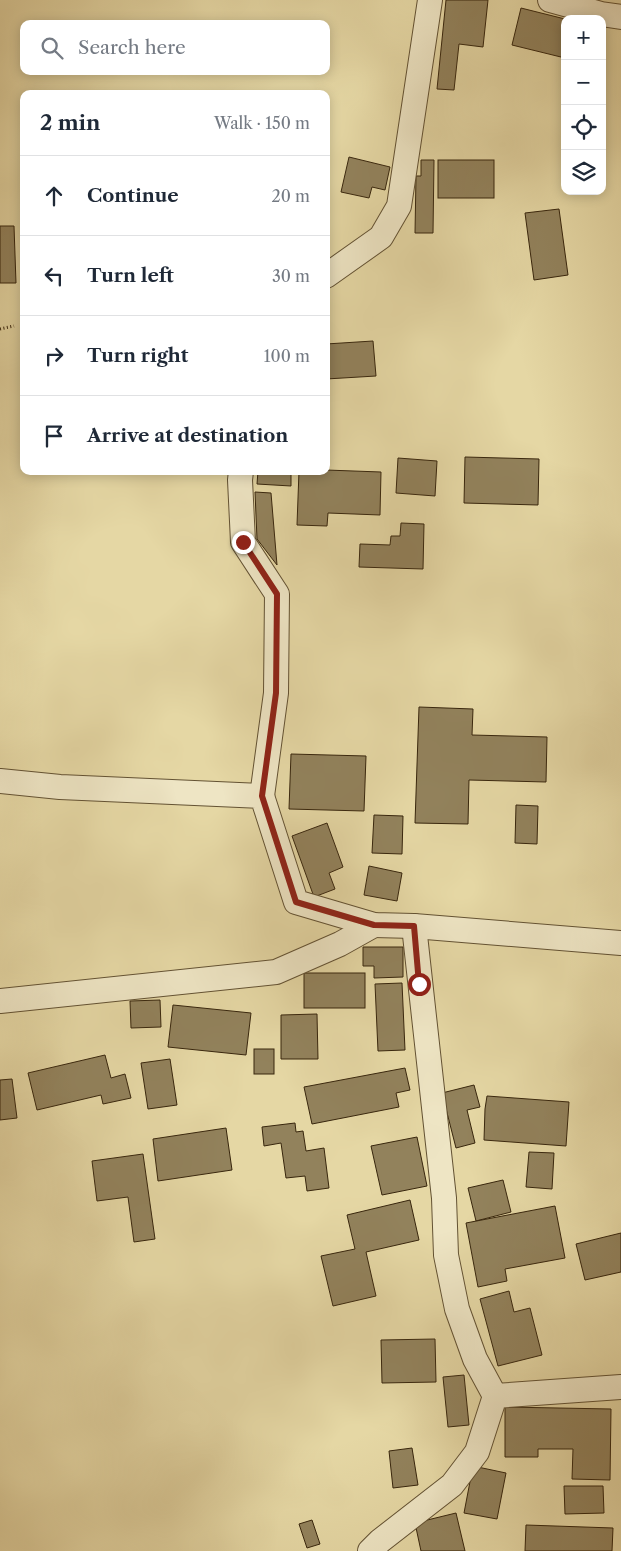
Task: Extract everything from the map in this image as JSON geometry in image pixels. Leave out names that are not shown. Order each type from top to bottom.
[{"type":"street","points":[[330,273],[381,237],[399,206],[430,0]]},
{"type":"street","points":[[550,0],[601,14],[621,17]]},
{"type":"street","points":[[241,475],[243,542],[277,594],[276,693],[262,796],[296,902],[374,925],[414,926],[621,943]]},
{"type":"street","points":[[0,781],[60,787],[262,796]]},
{"type":"street","points":[[0,1001],[276,972],[340,944],[374,925]]},
{"type":"street","points":[[370,1551],[380,1541],[452,1485],[477,1452],[495,1396],[475,1359],[457,1309],[446,1255],[444,1198],[414,926]]},
{"type":"street","points":[[495,1396],[621,1387]]},
{"type":"path","points":[[0,329],[14,326]]},
{"type":"building","points":[[446,0],[488,0],[483,47],[459,44],[454,90],[437,89]]},
{"type":"building","points":[[521,8],[561,18],[561,57],[512,45]]},
{"type":"building","points":[[349,157],[390,167],[385,190],[372,187],[369,198],[341,192]]},
{"type":"building","points":[[421,160],[434,160],[433,233],[415,233],[416,176],[421,176]]},
{"type":"building","points":[[438,160],[494,160],[494,198],[438,198]]},
{"type":"building","points":[[559,209],[568,275],[534,280],[525,213]]},
{"type":"building","points":[[0,226],[14,226],[16,283],[0,283]]},
{"type":"building","points":[[373,341],[376,376],[330,379],[330,344]]},
{"type":"building","points":[[465,457],[539,459],[538,505],[464,503]]},
{"type":"building","points":[[398,458],[437,461],[435,496],[396,493]]},
{"type":"building","points":[[330,470],[381,472],[380,515],[328,513],[327,526],[297,525],[299,475],[330,475]]},
{"type":"building","points":[[258,475],[291,475],[291,486],[257,484]]},
{"type":"building","points":[[255,492],[271,493],[277,565],[257,539]]},
{"type":"building","points":[[401,523],[424,524],[423,569],[359,567],[360,544],[390,545],[391,536],[400,536]]},
{"type":"building","points":[[419,707],[473,709],[472,735],[547,737],[546,782],[469,780],[468,824],[415,823]]},
{"type":"building","points":[[291,754],[366,756],[364,811],[289,809]]},
{"type":"building","points":[[516,805],[538,806],[537,844],[515,843]]},
{"type":"building","points":[[374,815],[403,816],[402,854],[372,853]]},
{"type":"building","points":[[327,823],[343,867],[329,873],[335,889],[314,897],[292,836]]},
{"type":"building","points":[[369,866],[402,873],[397,901],[364,895]]},
{"type":"building","points":[[363,947],[403,947],[403,977],[374,978],[374,966],[363,966]]},
{"type":"building","points":[[304,973],[365,973],[365,1008],[304,1008]]},
{"type":"building","points":[[402,983],[405,1050],[378,1051],[375,984]]},
{"type":"building","points":[[160,1000],[161,1027],[131,1028],[130,1001]]},
{"type":"building","points":[[173,1005],[251,1013],[246,1055],[168,1047]]},
{"type":"building","points":[[317,1014],[318,1059],[281,1059],[281,1015]]},
{"type":"building","points":[[254,1049],[274,1049],[274,1074],[254,1074]]},
{"type":"building","points":[[105,1055],[111,1078],[125,1074],[131,1098],[103,1104],[101,1095],[37,1110],[28,1073]]},
{"type":"building","points":[[170,1059],[177,1105],[148,1109],[141,1063]]},
{"type":"building","points":[[405,1068],[410,1090],[396,1093],[399,1107],[312,1124],[304,1087]]},
{"type":"building","points":[[12,1079],[17,1118],[0,1120],[0,1080]]},
{"type":"building","points":[[474,1085],[480,1107],[467,1110],[475,1143],[456,1148],[442,1093]]},
{"type":"building","points":[[487,1096],[569,1102],[566,1146],[484,1140]]},
{"type":"building","points":[[295,1123],[296,1132],[303,1131],[306,1151],[324,1148],[329,1188],[307,1191],[305,1176],[286,1178],[281,1143],[264,1146],[262,1127]]},
{"type":"building","points":[[226,1128],[232,1170],[158,1181],[153,1139]]},
{"type":"building","points":[[417,1137],[427,1186],[382,1195],[371,1146]]},
{"type":"building","points":[[529,1152],[554,1153],[552,1189],[526,1187]]},
{"type":"building","points":[[143,1154],[155,1239],[134,1242],[128,1197],[97,1201],[92,1161]]},
{"type":"building","points":[[503,1180],[511,1212],[476,1221],[468,1188]]},
{"type":"building","points":[[410,1200],[419,1240],[366,1252],[376,1296],[333,1306],[321,1256],[355,1249],[347,1215]]},
{"type":"building","points":[[555,1206],[565,1258],[505,1269],[507,1281],[478,1287],[466,1223]]},
{"type":"building","points":[[621,1233],[621,1272],[585,1280],[576,1244]]},
{"type":"building","points":[[509,1291],[514,1312],[530,1308],[542,1355],[498,1366],[480,1299]]},
{"type":"building","points":[[435,1339],[436,1382],[382,1383],[381,1340]]},
{"type":"building","points":[[464,1375],[469,1425],[448,1427],[443,1377]]},
{"type":"building","points":[[505,1407],[611,1409],[610,1480],[572,1479],[573,1449],[538,1449],[538,1457],[505,1457]]},
{"type":"building","points":[[412,1448],[418,1485],[393,1488],[389,1451]]},
{"type":"building","points":[[473,1466],[506,1473],[497,1519],[464,1513]]},
{"type":"building","points":[[564,1486],[603,1486],[604,1513],[565,1514]]},
{"type":"building","points":[[456,1513],[465,1551],[421,1551],[415,1523]]},
{"type":"building","points":[[312,1520],[320,1544],[307,1548],[299,1524]]},
{"type":"building","points":[[526,1525],[613,1528],[612,1551],[525,1551]]},
{"type":"route","points":[[243,542],[277,594],[276,693],[262,796],[296,902],[374,925],[414,926],[419,984]]}]
